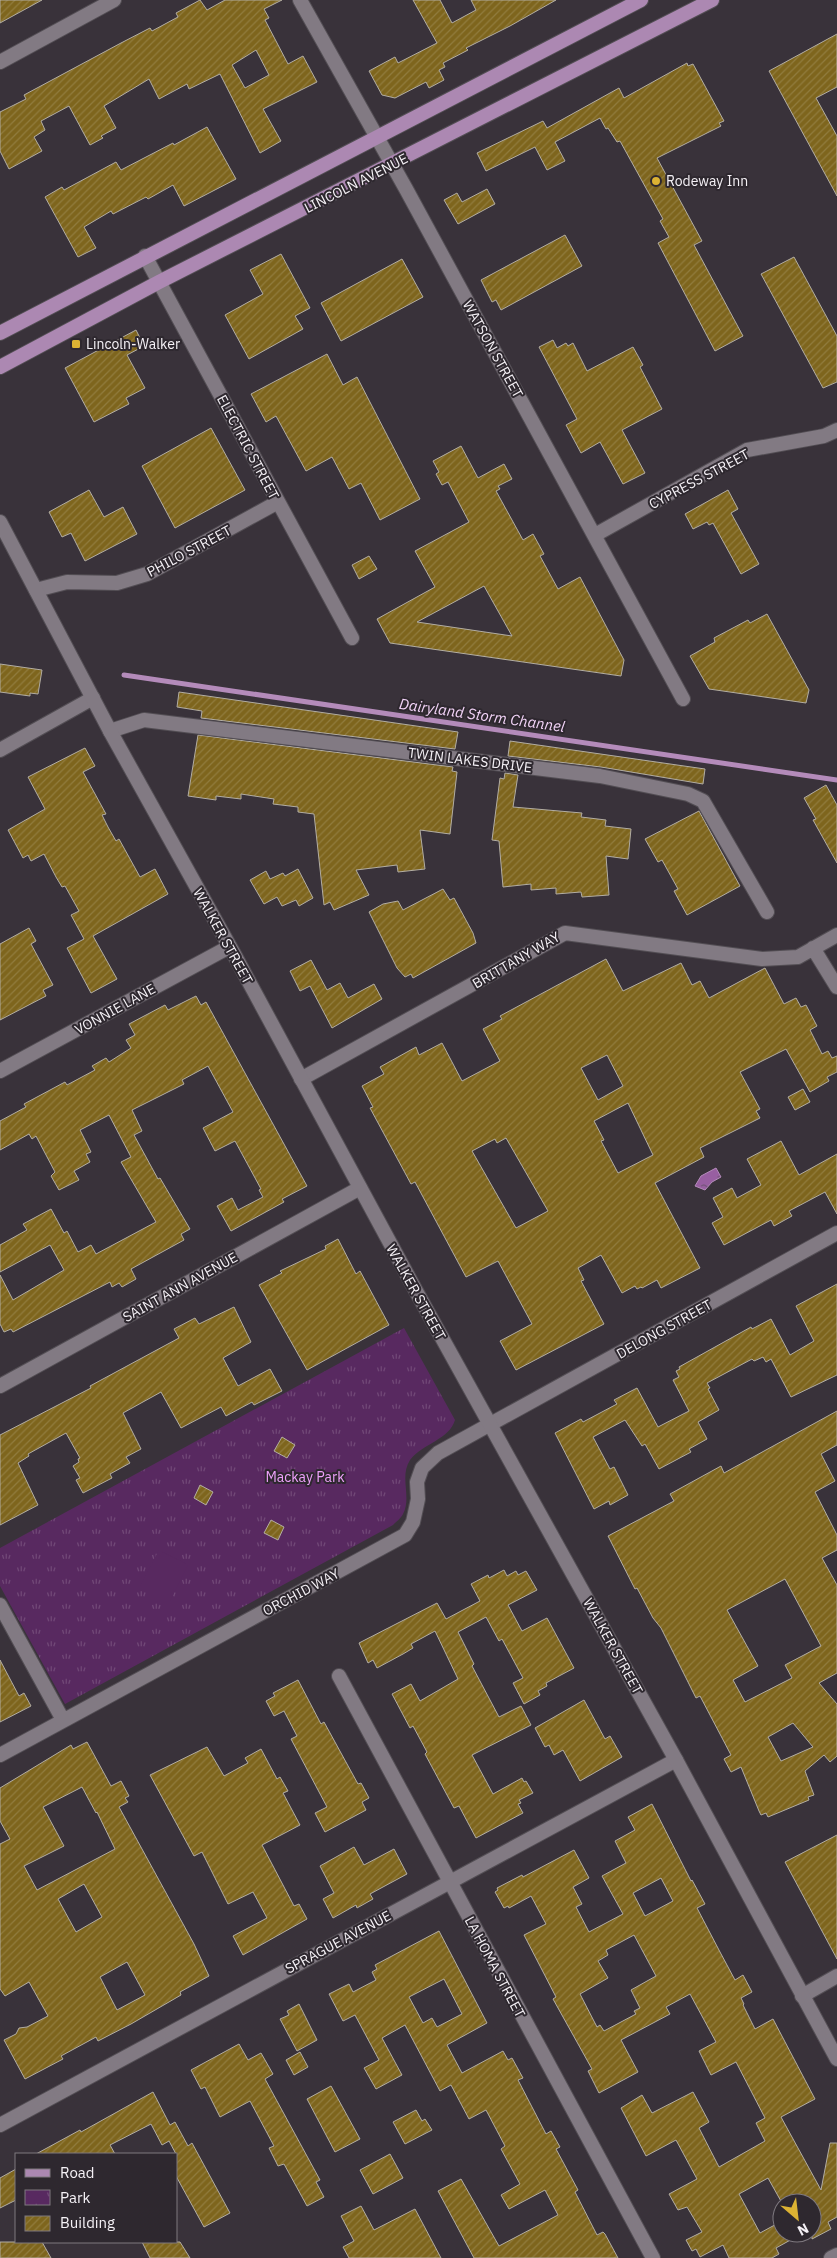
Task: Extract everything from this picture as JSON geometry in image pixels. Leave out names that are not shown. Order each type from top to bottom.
[{"type":"main road","points":[[0,333],[641,0]]},
{"type":"main road","name":"LINCOLN AVENUE","points":[[0,367],[159,282],[712,0]]},
{"type":"street","points":[[0,62],[114,0]]},
{"type":"street","name":"WATSON STREET","points":[[300,0],[392,164],[683,699]]},
{"type":"street","name":"ELECTRIC STREET","points":[[145,256],[352,638]]},
{"type":"street","name":"CYPRESS STREET","points":[[595,536],[747,450],[824,436],[837,430]]},
{"type":"street","name":"PHILO STREET","points":[[36,590],[67,582],[117,583],[147,574],[278,502]]},
{"type":"street","name":"WALKER STREET","points":[[0,522],[110,731],[490,1425],[676,1760],[837,2059]]},
{"type":"street","points":[[0,750],[93,698]]},
{"type":"street","name":"TWIN LAKES DRIVE","points":[[110,731],[144,720],[600,776],[688,794],[704,801],[766,912]]},
{"type":"street","name":"BRITTANY WAY","points":[[301,1079],[565,933],[762,959],[798,956],[837,935]]},
{"type":"street","name":"VONNIE LANE","points":[[0,1072],[229,947]]},
{"type":"street","points":[[813,948],[837,987]]},
{"type":"street","name":"SAINT ANN AVENUE","points":[[0,1386],[360,1188]]},
{"type":"street","name":"DELONG STREET","points":[[490,1425],[837,1234]]},
{"type":"street","name":"ORCHID WAY","points":[[0,1755],[405,1534],[413,1522],[418,1499],[418,1482],[422,1468],[438,1454],[490,1425]]},
{"type":"street","points":[[0,1605],[63,1720]]},
{"type":"street","name":"LA HOMA STREET","points":[[339,1676],[653,2258]]},
{"type":"street","name":"SPRAGUE AVENUE","points":[[0,2125],[676,1760]]},
{"type":"street","points":[[802,1996],[837,1976]]},
{"type":"street","points":[[831,2258],[837,2255]]},
{"type":"green space","name":"Mackay Park","points":[[404,1328],[455,1420],[452,1427],[442,1437],[415,1454],[410,1460],[405,1480],[405,1507],[400,1518],[393,1525],[65,1704],[0,1586],[0,1548]]},
{"type":"green space","points":[[159,1550],[188,1565],[170,1601],[140,1586]]},
{"type":"water","points":[[716,1168],[721,1177],[712,1182],[705,1190],[695,1186],[701,1176]]},
{"type":"building","points":[[0,0],[42,0],[0,23]]},
{"type":"building","points":[[200,0],[207,10],[225,0],[282,0],[264,9],[269,18],[265,20],[288,64],[303,56],[317,82],[263,109],[281,141],[260,153],[220,74],[189,89],[187,84],[159,99],[149,79],[104,106],[116,128],[101,136],[103,138],[90,145],[69,106],[41,121],[45,130],[34,137],[42,151],[9,169],[0,151],[0,112],[26,99],[24,95],[121,43],[150,28],[152,31],[178,17],[176,13]],"holes":[[[256,50],[269,75],[245,88],[232,65]]]},
{"type":"building","points":[[413,0],[440,0],[452,23],[476,10],[471,0],[556,0],[466,48],[468,50],[443,63],[445,67],[439,70],[444,80],[429,88],[426,82],[395,98],[382,95],[369,71],[395,57],[398,63],[437,43]]},
{"type":"building","points":[[837,34],[837,87],[816,98],[837,136],[837,196],[769,71]]},
{"type":"building","points":[[687,63],[688,66],[693,64],[724,121],[719,123],[721,126],[657,158],[702,241],[694,245],[743,336],[715,351],[658,243],[669,237],[660,221],[663,219],[620,141],[617,142],[600,118],[555,142],[565,161],[547,170],[535,147],[486,171],[477,153],[543,121],[547,128],[619,88],[624,98]]},
{"type":"building","points":[[207,127],[236,179],[184,206],[173,185],[148,199],[146,197],[113,214],[111,211],[84,227],[96,248],[78,257],[45,197],[62,187],[64,190],[116,162],[121,170]]},
{"type":"building","points":[[487,189],[495,204],[458,224],[444,200],[457,193],[462,202]]},
{"type":"building","points":[[565,235],[582,266],[501,310],[496,300],[492,302],[481,280]]},
{"type":"building","points":[[281,254],[310,308],[295,316],[303,329],[249,359],[225,315],[263,294],[250,270]]},
{"type":"building","points":[[794,257],[837,336],[837,382],[823,388],[761,274]]},
{"type":"building","points":[[402,259],[423,297],[341,341],[321,303]]},
{"type":"building","points":[[136,330],[144,346],[127,355],[145,388],[126,398],[129,404],[94,422],[65,368]]},
{"type":"building","points":[[553,340],[557,348],[566,343],[568,346],[573,343],[587,371],[633,347],[643,365],[640,367],[662,409],[622,430],[645,473],[623,484],[600,442],[581,453],[566,425],[577,419],[539,347]]},
{"type":"building","points":[[327,354],[343,385],[357,377],[420,499],[380,520],[361,483],[349,489],[332,457],[306,471],[276,416],[266,422],[251,394]]},
{"type":"building","points":[[211,428],[245,490],[175,528],[142,466]]},
{"type":"building","points":[[461,446],[478,478],[504,464],[512,479],[498,486],[500,489],[496,491],[523,540],[533,534],[544,554],[540,556],[558,589],[580,577],[624,660],[621,676],[390,643],[377,619],[435,587],[415,551],[469,522],[448,482],[442,485],[436,474],[439,472],[433,461]],"holes":[[[484,586],[512,636],[417,622]]]},
{"type":"building","points":[[89,490],[104,517],[123,507],[137,534],[85,561],[71,533],[62,537],[49,512]]},
{"type":"building","points":[[728,490],[738,509],[731,513],[759,564],[741,574],[713,523],[709,525],[707,522],[693,529],[685,514]]},
{"type":"building","points":[[369,556],[377,569],[359,579],[352,565]]},
{"type":"building","points":[[767,614],[809,690],[806,703],[709,689],[690,656],[715,642],[714,638],[748,620],[750,623]]},
{"type":"building","points":[[0,664],[42,670],[38,694],[30,693],[30,696],[0,692]]},
{"type":"building","points":[[179,692],[458,732],[455,749],[201,718],[202,711],[177,707]]},
{"type":"building","points":[[198,735],[453,767],[452,771],[457,772],[450,834],[420,830],[425,869],[398,872],[397,865],[356,870],[369,895],[334,910],[330,902],[324,905],[314,814],[298,812],[298,807],[273,804],[274,799],[241,794],[241,799],[216,796],[216,800],[188,796]]},
{"type":"building","points":[[510,741],[705,769],[703,784],[601,767],[508,756]]},
{"type":"building","points":[[85,748],[95,766],[83,772],[106,814],[102,815],[108,827],[116,841],[119,839],[140,877],[155,869],[168,894],[93,936],[117,979],[91,993],[67,948],[84,939],[71,915],[79,911],[65,886],[62,887],[44,854],[31,861],[28,855],[23,858],[8,830],[45,809],[28,777]]},
{"type":"building","points":[[505,773],[518,775],[513,807],[582,813],[581,817],[606,820],[605,826],[631,829],[628,859],[606,856],[609,895],[582,897],[581,892],[556,894],[556,888],[531,890],[531,884],[503,887],[499,841],[492,840],[500,778],[504,779]]},
{"type":"building","points":[[826,785],[837,805],[837,863],[813,820],[816,819],[804,798]]},
{"type":"building","points":[[699,811],[740,886],[687,915],[674,891],[678,889],[662,860],[658,862],[645,839]]},
{"type":"building","points":[[298,869],[313,898],[299,906],[296,900],[282,906],[277,897],[264,904],[250,880],[266,871],[270,879],[283,873],[285,876]]},
{"type":"building","points":[[443,889],[450,900],[454,898],[473,933],[476,943],[413,978],[411,974],[405,977],[397,968],[369,912],[383,904],[398,901],[403,910]]},
{"type":"building","points":[[29,928],[36,941],[31,944],[53,985],[43,990],[46,996],[0,1020],[0,944]]},
{"type":"building","points":[[606,959],[623,991],[681,963],[692,985],[700,981],[709,998],[765,968],[784,1004],[796,998],[801,1007],[806,1005],[817,1026],[810,1030],[822,1054],[828,1051],[832,1058],[837,1056],[837,1072],[827,1077],[829,1081],[810,1092],[786,1049],[740,1072],[760,1109],[756,1111],[760,1118],[700,1148],[704,1157],[655,1183],[700,1268],[661,1288],[657,1280],[642,1288],[637,1289],[635,1286],[622,1293],[601,1255],[578,1268],[584,1280],[581,1281],[604,1324],[516,1370],[500,1341],[532,1324],[498,1261],[466,1277],[415,1182],[411,1184],[370,1108],[373,1107],[362,1086],[384,1074],[380,1067],[416,1047],[419,1055],[442,1043],[462,1081],[500,1061],[483,1029],[502,1019],[500,1016]],"holes":[[[607,1055],[623,1086],[598,1100],[581,1068]],[[628,1103],[653,1155],[618,1173],[601,1141],[604,1140],[594,1121]],[[506,1138],[548,1211],[516,1228],[472,1151],[495,1139],[497,1143]]]},
{"type":"building","points":[[311,960],[327,990],[340,983],[348,998],[374,984],[382,999],[332,1028],[310,986],[300,991],[290,971]]},
{"type":"building","points":[[196,996],[201,1005],[206,1002],[307,1186],[282,1199],[284,1202],[231,1231],[217,1206],[232,1198],[238,1210],[263,1197],[259,1190],[261,1189],[235,1141],[215,1151],[203,1128],[233,1112],[208,1066],[182,1080],[184,1084],[132,1110],[142,1131],[134,1135],[158,1179],[160,1178],[190,1229],[181,1234],[184,1240],[131,1269],[136,1279],[122,1287],[119,1283],[112,1287],[110,1282],[13,1332],[11,1329],[4,1332],[0,1324],[0,1275],[13,1300],[64,1270],[50,1245],[0,1272],[0,1245],[27,1230],[23,1224],[51,1209],[64,1233],[67,1231],[78,1252],[91,1245],[96,1254],[156,1222],[121,1162],[131,1157],[109,1115],[80,1130],[91,1152],[86,1154],[90,1162],[74,1171],[79,1180],[59,1190],[51,1176],[55,1172],[36,1136],[32,1139],[29,1134],[0,1150],[0,1121],[26,1107],[24,1104],[65,1082],[67,1085],[95,1070],[92,1066],[106,1058],[109,1062],[131,1048],[126,1040],[135,1035],[129,1024],[165,1005],[168,1010]]},
{"type":"building","points":[[803,1089],[810,1102],[795,1110],[788,1097]]},
{"type":"building","points":[[781,1141],[799,1175],[837,1154],[837,1214],[825,1192],[789,1211],[792,1216],[774,1226],[771,1220],[724,1245],[712,1223],[723,1217],[713,1198],[732,1188],[737,1198],[761,1185],[747,1159]]},
{"type":"building","points":[[338,1239],[356,1274],[360,1271],[389,1325],[307,1370],[259,1285],[282,1273],[280,1271],[326,1249],[325,1246]]},
{"type":"building","points":[[837,1284],[837,1375],[791,1397],[771,1359],[766,1362],[763,1357],[754,1361],[752,1359],[707,1383],[710,1388],[708,1389],[719,1410],[698,1422],[707,1439],[689,1449],[691,1452],[659,1469],[645,1444],[642,1446],[625,1420],[593,1437],[610,1469],[614,1467],[628,1495],[610,1505],[609,1501],[594,1509],[555,1433],[581,1419],[583,1422],[617,1404],[614,1400],[637,1388],[658,1427],[689,1411],[673,1380],[679,1377],[676,1371],[680,1369],[679,1367],[751,1327],[752,1329],[771,1319],[790,1355],[814,1341],[796,1306]]},
{"type":"building","points":[[234,1307],[251,1342],[223,1358],[238,1386],[270,1369],[282,1391],[254,1405],[252,1402],[226,1416],[221,1407],[181,1428],[161,1392],[123,1413],[141,1449],[126,1457],[130,1463],[110,1474],[112,1478],[83,1493],[76,1480],[80,1478],[73,1466],[79,1462],[78,1459],[80,1458],[66,1433],[28,1454],[29,1456],[18,1463],[38,1505],[0,1525],[0,1435],[91,1388],[90,1386],[179,1338],[174,1329],[195,1318],[199,1324]]},
{"type":"building","points":[[837,1411],[837,1445],[821,1454],[835,1481],[815,1492],[837,1535],[837,1550],[822,1558],[837,1585],[837,1673],[819,1683],[837,1704],[837,1756],[830,1762],[824,1755],[805,1771],[814,1795],[808,1797],[809,1800],[768,1817],[766,1813],[761,1815],[741,1767],[731,1772],[724,1759],[731,1755],[700,1696],[696,1698],[661,1628],[653,1618],[637,1588],[635,1589],[608,1536],[674,1501],[670,1494],[721,1466],[724,1473]],"holes":[[[785,1579],[821,1646],[785,1665],[792,1678],[745,1702],[733,1680],[758,1666],[727,1610]],[[793,1723],[813,1747],[781,1761],[768,1737]]]},
{"type":"building","points":[[282,1437],[295,1445],[287,1458],[274,1451]]},
{"type":"building","points":[[200,1485],[213,1492],[206,1505],[194,1498]]},
{"type":"building","points":[[271,1520],[284,1527],[278,1540],[264,1533]]},
{"type":"building","points":[[504,1570],[507,1576],[516,1571],[518,1575],[526,1571],[537,1590],[508,1605],[522,1631],[547,1618],[574,1668],[546,1683],[547,1686],[538,1691],[540,1695],[524,1704],[513,1683],[523,1678],[502,1639],[499,1641],[486,1617],[458,1632],[474,1664],[472,1666],[499,1717],[521,1706],[531,1725],[472,1755],[493,1794],[522,1778],[533,1793],[519,1800],[521,1803],[518,1804],[523,1813],[476,1838],[459,1806],[454,1808],[425,1754],[427,1752],[413,1726],[410,1728],[392,1694],[411,1684],[420,1701],[458,1679],[435,1631],[411,1644],[413,1648],[377,1668],[373,1660],[368,1663],[359,1643],[437,1603],[446,1619],[480,1601],[471,1584],[488,1575],[489,1578]]},
{"type":"building","points":[[0,1660],[19,1696],[24,1693],[31,1706],[0,1722]]},
{"type":"building","points":[[298,1680],[321,1724],[324,1722],[358,1784],[361,1783],[369,1798],[362,1802],[366,1810],[325,1832],[315,1813],[327,1807],[291,1739],[297,1736],[284,1711],[274,1716],[266,1701],[275,1696],[273,1693]]},
{"type":"building","points":[[584,1700],[605,1739],[610,1736],[622,1757],[580,1781],[563,1750],[554,1755],[549,1745],[545,1747],[535,1728]]},
{"type":"building","points":[[87,1742],[111,1786],[121,1781],[129,1796],[125,1798],[128,1802],[119,1807],[194,1944],[209,1976],[180,1992],[181,1995],[131,2024],[98,2041],[96,2037],[61,2056],[63,2059],[25,2079],[4,2040],[16,2034],[19,2028],[27,2027],[48,2016],[29,1982],[5,1996],[0,1989],[0,1844],[10,1839],[0,1821],[0,1788],[71,1745],[73,1749]],"holes":[[[82,1787],[115,1849],[37,1890],[24,1866],[64,1846],[43,1807]],[[84,1884],[102,1917],[76,1932],[58,1899]],[[127,1962],[145,1995],[117,2010],[100,1977]]]},
{"type":"building","points":[[207,1747],[224,1776],[248,1763],[245,1758],[261,1749],[277,1779],[280,1777],[288,1791],[283,1793],[300,1825],[262,1845],[294,1906],[299,1904],[307,1919],[243,1955],[233,1936],[267,1918],[253,1892],[228,1904],[202,1852],[194,1856],[150,1775]]},
{"type":"building","points":[[652,1804],[691,1881],[705,1904],[697,1908],[720,1952],[735,1980],[743,1975],[752,1992],[741,1998],[755,2029],[773,2019],[815,2099],[781,2117],[821,2190],[830,2143],[837,2143],[837,2217],[828,2222],[831,2229],[822,2234],[822,2193],[776,2193],[768,2178],[739,2194],[760,2233],[772,2226],[772,2243],[785,2243],[776,2248],[779,2254],[772,2258],[729,2258],[723,2245],[700,2257],[696,2249],[692,2251],[686,2240],[702,2232],[687,2207],[678,2210],[669,2194],[697,2179],[676,2140],[646,2156],[621,2108],[642,2095],[652,2113],[693,2092],[709,2122],[699,2128],[719,2167],[765,2141],[756,2123],[765,2118],[736,2062],[711,2075],[699,2051],[716,2042],[690,1994],[666,2007],[670,2014],[621,2040],[638,2072],[599,2093],[588,2071],[592,2069],[553,1999],[556,1997],[524,1935],[546,1924],[531,1896],[509,1908],[508,1906],[504,1908],[495,1892],[498,1890],[497,1888],[522,1875],[523,1877],[574,1850],[589,1878],[573,1887],[582,1904],[576,1907],[589,1932],[623,1914],[602,1876],[626,1863],[615,1841],[635,1830],[628,1817]],"holes":[[[661,1878],[673,1901],[645,1916],[633,1893]],[[634,1935],[656,1976],[631,1990],[640,2008],[634,2011],[636,2014],[604,2031],[600,2025],[597,2027],[580,1994],[608,1978],[598,1961],[608,1955],[606,1950]]]},
{"type":"building","points":[[837,1835],[837,1959],[785,1862]]},
{"type":"building","points":[[354,1847],[364,1865],[394,1849],[407,1874],[370,1894],[373,1899],[357,1908],[356,1905],[333,1918],[323,1899],[334,1893],[320,1866]]},
{"type":"building","points":[[439,1931],[487,2023],[447,2045],[462,2073],[503,2051],[508,2060],[512,2058],[523,2078],[518,2080],[546,2134],[551,2131],[560,2147],[556,2149],[578,2190],[575,2192],[597,2235],[603,2232],[605,2234],[618,2258],[474,2258],[438,2191],[461,2179],[499,2246],[558,2215],[545,2190],[509,2209],[501,2195],[520,2184],[501,2149],[505,2146],[486,2110],[469,2119],[451,2085],[440,2091],[405,2025],[382,2038],[402,2075],[376,2089],[364,2068],[379,2060],[355,2015],[343,2021],[329,1994],[349,1984],[353,1992],[376,1980],[372,1972],[377,1969],[375,1965]],"holes":[[[444,1979],[462,2014],[437,2027],[432,2018],[423,2023],[409,1997]]]},
{"type":"building","points":[[299,2004],[317,2040],[297,2051],[280,2019],[289,2015],[287,2011]]},
{"type":"building","points":[[239,2044],[248,2060],[261,2053],[273,2074],[265,2079],[320,2180],[316,2182],[324,2197],[307,2206],[284,2164],[278,2166],[269,2148],[274,2146],[250,2101],[220,2117],[205,2087],[201,2089],[191,2070]]},
{"type":"building","points":[[300,2052],[308,2067],[294,2075],[286,2060]]},
{"type":"building","points":[[331,2086],[360,2139],[335,2152],[307,2099]]},
{"type":"building","points":[[153,2092],[170,2125],[175,2122],[188,2146],[192,2143],[230,2213],[204,2227],[178,2180],[178,2153],[175,2153],[169,2141],[162,2145],[151,2124],[110,2145],[114,2153],[38,2153],[80,2130],[81,2132]]},
{"type":"building","points":[[416,2110],[422,2121],[425,2119],[432,2130],[405,2144],[393,2122]]},
{"type":"building","points":[[390,2154],[403,2178],[373,2194],[360,2170]]},
{"type":"building","points":[[15,2170],[15,2200],[0,2208],[0,2178]]},
{"type":"building","points":[[361,2206],[374,2230],[415,2209],[441,2258],[349,2258],[343,2247],[354,2241],[341,2216]]},
{"type":"building","points":[[0,2242],[15,2242],[43,2243],[51,2258],[0,2258]]},
{"type":"building","points":[[180,2242],[190,2258],[150,2258],[142,2243]]},
{"type":"waterway","name":"Dairyland Storm Channel","points":[[124,675],[837,780]]},
{"type":"place","name":"Rodeway Inn","points":[[656,181]]},
{"type":"place","name":"Lincoln-Walker","points":[[76,344]]}]
